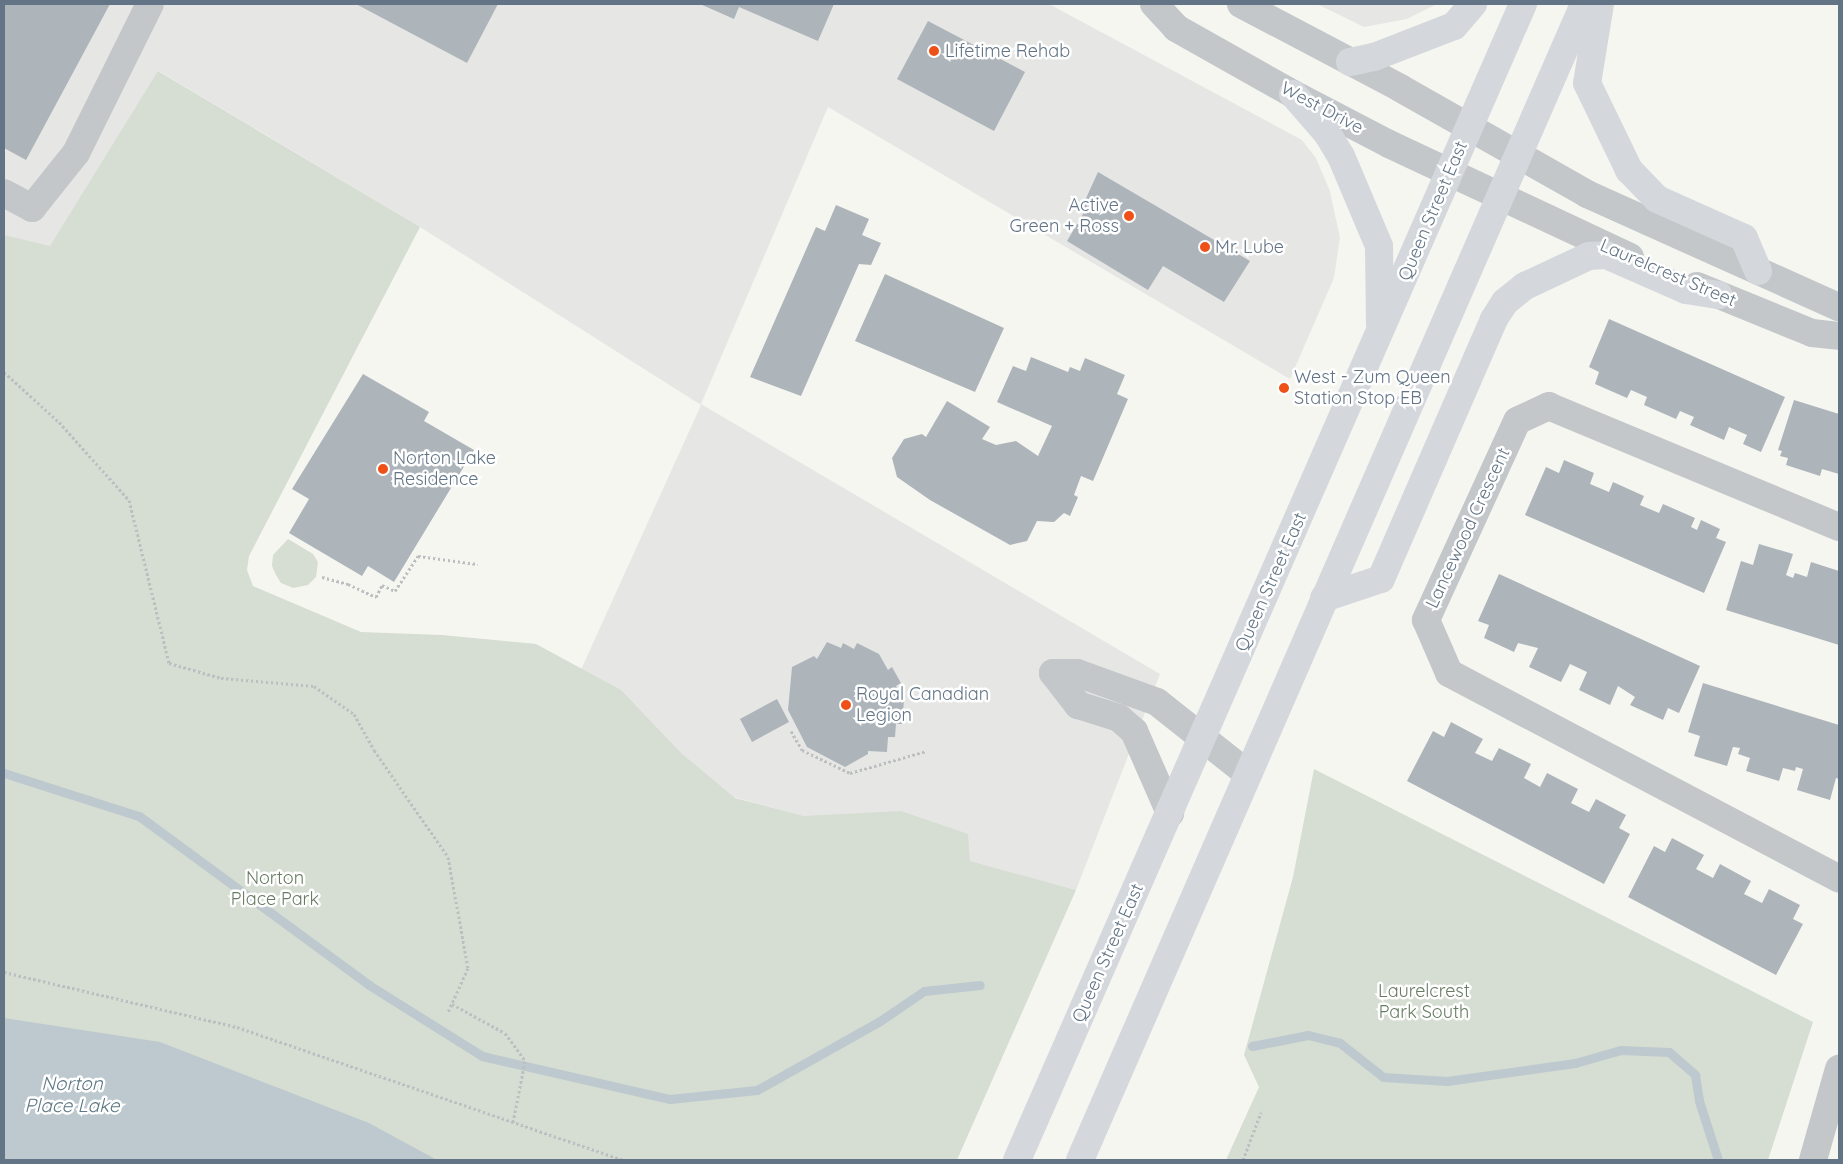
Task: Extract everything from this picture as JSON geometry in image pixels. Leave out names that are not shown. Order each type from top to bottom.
[{"type":"main road","points":[[1350,62],[1374,57],[1454,26],[1473,4]]},
{"type":"main road","name":"Queen Street East","points":[[1018,1160],[1523,4]]},
{"type":"main road","points":[[1080,1160],[1584,4]]},
{"type":"main road","points":[[1600,4],[1587,83],[1629,170],[1657,199],[1744,238],[1758,272]]},
{"type":"main road","points":[[1293,94],[1327,134],[1341,156],[1379,246],[1380,333]]},
{"type":"main road","points":[[1324,598],[1380,579],[1494,320],[1505,302],[1525,286],[1589,256],[1606,255],[1686,290],[1719,295]]},
{"type":"street","points":[[4,193],[32,208],[76,153],[150,4]]},
{"type":"street","name":"West Drive","points":[[1154,4],[1176,28],[1293,94],[1500,197]]},
{"type":"street","points":[[1241,4],[1518,155]]},
{"type":"street","name":"Laurelcrest Street","points":[[1518,155],[1587,194],[1839,307]]},
{"type":"street","name":"Laurelcrest Street","points":[[1500,197],[1719,295],[1812,332],[1839,336]]},
{"type":"street","name":"Lancewood Crescent","points":[[1839,527],[1812,518],[1549,406],[1517,421],[1426,620],[1449,673],[1839,879]]},
{"type":"street","points":[[1170,813],[1134,731],[1118,718],[1078,705],[1053,672],[1077,673],[1158,702],[1248,774]]},
{"type":"street","name":"Lancewood Crescent","points":[[1748,832],[1839,857]]},
{"type":"street","points":[[1813,1160],[1839,1069]]},
{"type":"path","points":[[4,372],[59,422],[129,500],[168,663],[221,678],[314,686],[354,714],[374,750],[448,857],[468,968],[448,1012]]},
{"type":"path","points":[[322,577],[348,584],[376,597],[382,585],[396,592],[418,556],[476,564]]},
{"type":"path","points":[[791,731],[802,750],[850,773],[926,751]]},
{"type":"path","points":[[4,972],[237,1027],[624,1160]]},
{"type":"path","points":[[452,1004],[505,1033],[527,1064],[513,1123]]},
{"type":"path","points":[[1243,1160],[1261,1112]]},
{"type":"shaded area","points":[[4,4],[1049,4],[1302,140],[1316,158],[1330,191],[1340,238],[1334,278],[1290,379],[828,107],[701,404],[1160,674],[1076,890],[715,792],[560,716],[701,405],[420,227],[159,71],[31,278],[4,265]]},
{"type":"shaded area","points":[[1317,4],[1437,4],[1407,19],[1364,27]]},
{"type":"green space","name":"Norton Place Park","points":[[158,71],[420,227],[249,556],[247,570],[253,586],[361,632],[442,635],[536,644],[621,690],[681,753],[735,798],[804,816],[901,811],[968,834],[970,861],[1076,890],[957,1160],[4,1160],[4,235],[50,246]]},
{"type":"green space","points":[[288,539],[313,554],[318,562],[316,577],[308,585],[293,588],[281,583],[272,566],[273,555]]},
{"type":"green space","name":"Laurelcrest Park South","points":[[1314,769],[1813,1022],[1768,1160],[1226,1160],[1259,1087],[1244,1055],[1293,877]]},
{"type":"water","name":"Norton Place Lake","points":[[4,1018],[160,1042],[369,1123],[437,1160],[4,1160]]},
{"type":"building","points":[[4,4],[110,4],[26,160],[4,148]]},
{"type":"building","points":[[356,4],[498,4],[467,63]]},
{"type":"building","points":[[700,4],[834,4],[818,41],[739,7],[734,19]]},
{"type":"building","points":[[928,21],[1025,72],[994,131],[897,79]]},
{"type":"building","points":[[1098,172],[1250,261],[1224,302],[1163,266],[1148,290],[1067,241],[1086,209],[1082,207]]},
{"type":"building","points":[[836,205],[869,219],[862,235],[881,243],[871,265],[859,264],[801,396],[750,377],[816,227],[825,231]]},
{"type":"building","points":[[885,274],[1004,328],[975,392],[855,341]]},
{"type":"building","points":[[1609,319],[1785,397],[1761,452],[1743,444],[1747,435],[1729,427],[1724,440],[1690,425],[1694,417],[1680,411],[1676,419],[1644,405],[1647,397],[1631,390],[1627,398],[1595,384],[1599,372],[1589,367]]},
{"type":"building","points":[[1031,357],[1068,372],[1070,367],[1080,371],[1085,358],[1125,375],[1117,394],[1128,399],[1093,481],[1081,476],[1074,495],[1078,497],[1070,516],[1064,513],[1054,522],[1037,521],[1027,541],[1010,545],[930,500],[897,477],[892,458],[904,439],[922,434],[926,437],[947,401],[990,427],[982,439],[996,445],[1016,441],[1038,456],[1052,426],[997,402],[1013,366],[1026,371]]},
{"type":"building","name":"Norton Lake Residence","points":[[363,374],[429,412],[424,421],[474,450],[394,582],[368,566],[362,576],[289,533],[309,499],[292,489]]},
{"type":"building","points":[[1794,400],[1839,414],[1839,474],[1822,469],[1820,476],[1786,465],[1788,458],[1780,456],[1782,451],[1778,450]]},
{"type":"building","points":[[1564,460],[1594,473],[1590,484],[1609,492],[1613,482],[1644,496],[1640,505],[1659,513],[1663,504],[1695,518],[1691,527],[1697,530],[1701,520],[1720,529],[1716,538],[1726,542],[1704,593],[1525,515],[1546,467],[1559,473]]},
{"type":"building","points":[[1759,544],[1793,554],[1786,575],[1793,578],[1795,573],[1807,577],[1811,562],[1839,571],[1839,645],[1726,610],[1741,561],[1753,565]]},
{"type":"building","points":[[1499,574],[1700,666],[1679,713],[1668,708],[1663,720],[1630,705],[1635,697],[1618,686],[1610,705],[1579,690],[1587,672],[1570,664],[1561,682],[1529,667],[1538,648],[1518,643],[1514,652],[1484,638],[1489,625],[1478,621]]},
{"type":"building","name":"Royal Canadian Legion","points":[[827,642],[841,648],[843,643],[854,649],[857,643],[879,654],[888,670],[892,667],[901,683],[896,686],[904,700],[902,724],[896,724],[895,737],[888,737],[887,752],[868,751],[868,754],[845,767],[807,747],[788,710],[792,667],[814,656],[817,659]]},
{"type":"building","points":[[1703,683],[1839,725],[1839,779],[1836,778],[1830,800],[1797,790],[1803,769],[1796,767],[1795,771],[1783,768],[1779,781],[1746,771],[1750,758],[1738,754],[1740,748],[1733,747],[1727,766],[1694,756],[1700,736],[1688,732]]},
{"type":"building","points":[[777,699],[789,722],[752,742],[740,719]]},
{"type":"building","points":[[1451,722],[1483,739],[1475,753],[1492,761],[1499,748],[1531,764],[1524,778],[1540,787],[1547,773],[1578,789],[1571,803],[1589,812],[1596,799],[1626,815],[1619,828],[1630,834],[1604,884],[1407,781],[1433,731],[1444,737]]},
{"type":"building","points":[[1672,838],[1704,855],[1696,869],[1713,878],[1720,864],[1751,881],[1744,894],[1762,903],[1769,889],[1800,905],[1793,919],[1803,924],[1776,975],[1628,897],[1654,846],[1665,852]]},
{"type":"waterway","points":[[4,773],[139,816],[369,985],[482,1056],[670,1099],[757,1090],[880,1021],[924,991],[980,985]]},
{"type":"waterway","points":[[1252,1046],[1308,1035],[1340,1043],[1383,1077],[1447,1081],[1575,1063],[1621,1050],[1669,1052],[1695,1075],[1699,1101],[1718,1160]]},
{"type":"place","name":"Lifetime Rehab","points":[[934,51]]},
{"type":"place","name":"Active Green + Ross","points":[[1129,216]]},
{"type":"place","name":"Mr. Lube","points":[[1205,247]]},
{"type":"place","name":"West - Zum Queen Station Stop EB","points":[[1284,388]]},
{"type":"place","name":"Norton Lake Residence","points":[[383,469]]},
{"type":"place","name":"Royal Canadian Legion","points":[[846,705]]}]
